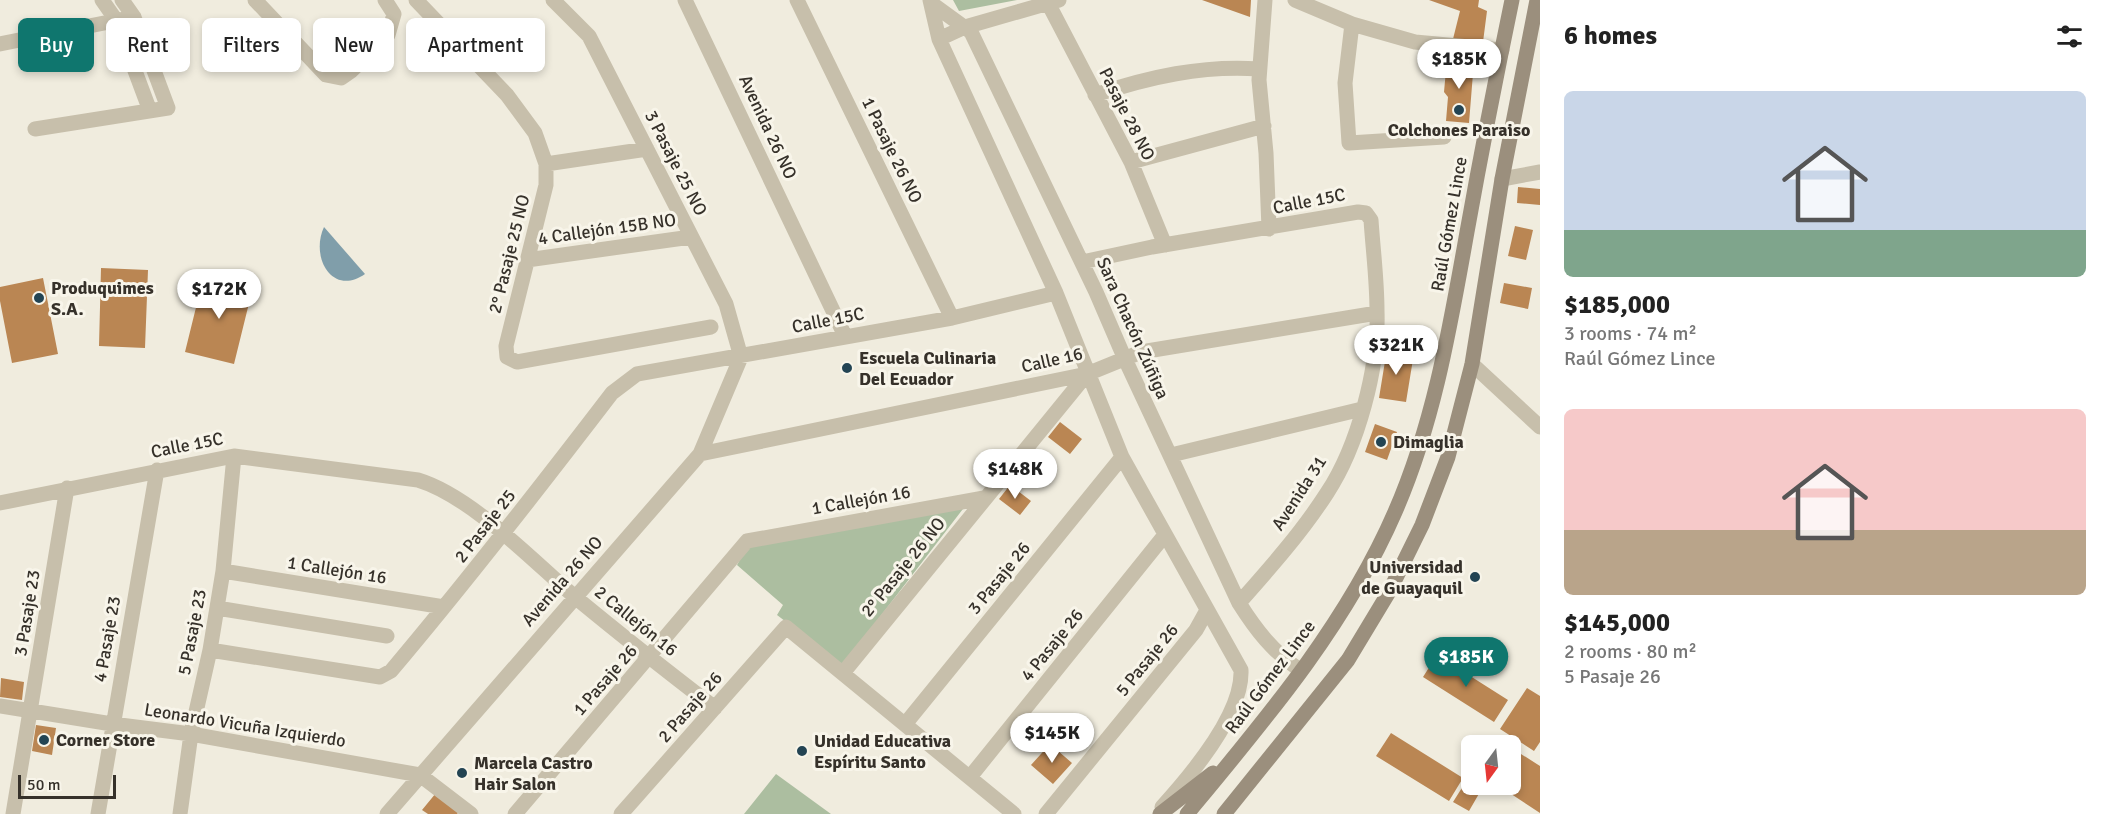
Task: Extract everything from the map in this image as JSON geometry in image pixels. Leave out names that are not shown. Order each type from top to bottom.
[{"type":"main road","name":"Raúl Gómez Lince","points":[[1187,814],[1248,740],[1320,646],[1360,582],[1395,513],[1420,448],[1443,365],[1512,0]]},
{"type":"main road","points":[[1224,814],[1348,660],[1389,592],[1422,525],[1448,457],[1472,364],[1502,179],[1537,0]]},
{"type":"main road","points":[[1158,814],[1218,769],[1248,740]]},
{"type":"street","points":[[102,0],[115,18]]},
{"type":"street","points":[[35,129],[168,108],[134,17],[122,0]]},
{"type":"street","points":[[255,0],[326,75],[340,78],[351,71],[388,35],[394,14],[385,0]]},
{"type":"street","name":"2° Pasaje 25 NO","points":[[416,0],[507,95],[535,133],[546,164],[546,185],[506,346],[507,357],[517,362],[711,327]]},
{"type":"street","name":"3 Pasaje 25 NO","points":[[553,0],[589,36],[726,304],[741,357]]},
{"type":"street","name":"Avenida 26 NO","points":[[686,0],[845,336]]},
{"type":"street","name":"1 Pasaje 26 NO","points":[[797,0],[952,318]]},
{"type":"street","points":[[1265,0],[1260,69],[1269,229]]},
{"type":"street","points":[[1295,0],[1352,24],[1414,42],[1502,50]]},
{"type":"street","name":"Sara Chacón Zúñiga","points":[[930,1],[971,32],[1082,262],[1239,603],[1255,629],[1269,645],[1300,670]]},
{"type":"street","name":"Sara Chacón Zúñiga","points":[[930,1],[939,39],[1056,293],[1122,457],[1206,612],[1241,670],[1242,687],[1235,704],[1196,769],[1158,814]]},
{"type":"street","points":[[939,39],[965,27],[1054,2]]},
{"type":"street","name":"Pasaje 28 NO","points":[[1054,2],[1095,95],[1131,162],[1165,245]]},
{"type":"street","points":[[128,18],[134,17]]},
{"type":"street","points":[[0,44],[106,22]]},
{"type":"street","points":[[1352,24],[1345,83],[1349,143],[1444,137]]},
{"type":"street","points":[[1095,95],[1154,77],[1210,68],[1260,69]]},
{"type":"street","points":[[135,72],[150,111]]},
{"type":"street","points":[[1131,162],[1264,126]]},
{"type":"street","points":[[546,164],[647,149]]},
{"type":"street","points":[[1502,179],[1540,172]]},
{"type":"street","name":"Calle 15C","points":[[1082,262],[1165,245],[1366,213]]},
{"type":"street","name":"Avenida 31","points":[[1239,603],[1328,492],[1347,454],[1362,409],[1373,363],[1377,313],[1371,220],[1366,213]]},
{"type":"street","name":"4 Callejón 15B NO","points":[[527,260],[691,237]]},
{"type":"street","name":"Calle 15C","points":[[612,393],[637,374],[952,318],[1056,293]]},
{"type":"street","name":"Calle 16","points":[[700,454],[1087,374],[1124,357],[1377,313]]},
{"type":"street","name":"Avenida 26 NO","points":[[387,814],[700,454],[741,357]]},
{"type":"street","points":[[1472,364],[1540,426]]},
{"type":"street","name":"2° Pasaje 26 NO","points":[[843,673],[1087,374]]},
{"type":"street","name":"2 Pasaje 25","points":[[210,650],[380,677],[391,671],[504,534],[612,393]]},
{"type":"street","points":[[1171,455],[1362,409]]},
{"type":"street","name":"Calle 15C","points":[[0,503],[234,456],[418,480]]},
{"type":"street","name":"5 Pasaje 23","points":[[180,814],[191,734],[210,650],[223,571],[234,456]]},
{"type":"street","name":"3 Pasaje 26","points":[[906,723],[1122,457]]},
{"type":"street","name":"4 Pasaje 23","points":[[98,814],[157,470]]},
{"type":"street","name":"2 Callejón 16","points":[[418,480],[438,486],[504,534],[575,597],[715,708]]},
{"type":"street","name":"3 Pasaje 23","points":[[13,814],[67,488]]},
{"type":"street","name":"1 Callejón 16","points":[[745,542],[984,498]]},
{"type":"street","name":"4 Pasaje 26","points":[[970,777],[1164,536]]},
{"type":"street","name":"1 Pasaje 26","points":[[515,814],[650,658],[745,542]]},
{"type":"street","name":"1 Callejón 16","points":[[223,571],[444,607]]},
{"type":"street","points":[[217,608],[387,636]]},
{"type":"street","name":"5 Pasaje 26","points":[[1046,814],[1197,630],[1206,612]]},
{"type":"street","name":"2 Pasaje 26","points":[[621,814],[783,628],[788,627],[843,673]]},
{"type":"street","points":[[843,673],[1014,814]]},
{"type":"street","name":"Leonardo Vicuña Izquierdo","points":[[0,706],[191,734],[420,775],[471,814]]},
{"type":"green space","points":[[953,0],[1017,0],[959,11]]},
{"type":"green space","points":[[966,505],[843,665],[777,615],[783,605],[737,565],[747,547]]},
{"type":"green space","points":[[776,774],[831,814],[744,814]]},
{"type":"water","points":[[324,227],[365,274],[353,280],[343,281],[334,277],[327,270],[320,250],[320,239]]},
{"type":"building","points":[[1202,0],[1251,0],[1250,17]]},
{"type":"building","points":[[1429,0],[1479,0],[1478,7],[1487,11],[1483,42],[1453,39],[1460,11]]},
{"type":"building","points":[[1447,59],[1474,61],[1469,123],[1446,121],[1448,97],[1444,92]]},
{"type":"building","points":[[1518,187],[1540,189],[1540,205],[1517,203]]},
{"type":"building","points":[[1515,226],[1533,230],[1526,260],[1508,256]]},
{"type":"building","points":[[101,268],[148,270],[145,348],[99,346]]},
{"type":"building","points":[[204,275],[253,287],[234,364],[185,352]]},
{"type":"building","points":[[43,278],[58,354],[12,363],[0,301],[0,287]]},
{"type":"building","points":[[1504,283],[1532,288],[1528,309],[1500,303]]},
{"type":"building","points":[[1387,349],[1414,353],[1406,402],[1379,398]]},
{"type":"building","points":[[1060,422],[1082,439],[1070,454],[1048,437]]},
{"type":"building","name":"Dimaglia","points":[[1375,424],[1397,432],[1387,460],[1365,452]]},
{"type":"building","points":[[1010,485],[1031,501],[1020,515],[999,499]]},
{"type":"building","points":[[1437,655],[1508,700],[1494,722],[1423,677]]},
{"type":"building","points":[[1,678],[24,682],[22,700],[0,697]]},
{"type":"building","points":[[1527,688],[1540,696],[1540,742],[1534,751],[1521,743],[1521,735],[1509,735],[1500,729]]},
{"type":"building","name":"Corner Store","points":[[36,725],[56,728],[52,755],[32,751]]},
{"type":"building","points":[[1391,733],[1461,777],[1461,781],[1449,801],[1376,756]]},
{"type":"building","points":[[1050,744],[1072,763],[1053,784],[1031,765]]},
{"type":"building","points":[[1521,754],[1540,766],[1540,813],[1513,795],[1521,795]]},
{"type":"building","points":[[1461,789],[1461,795],[1478,795],[1469,811],[1453,802]]},
{"type":"building","points":[[436,793],[459,812],[457,814],[428,814],[422,810]]},
{"type":"place","name":"Colchones Paraiso","points":[[1459,110]]},
{"type":"place","name":"Produquimes S.A.","points":[[39,298]]},
{"type":"place","name":"Escuela Culinaria Del Ecuador","points":[[847,368]]},
{"type":"place","name":"Dimaglia","points":[[1381,442]]},
{"type":"place","name":"Universidad de Guayaquil","points":[[1475,577]]},
{"type":"place","name":"Corner Store","points":[[44,740]]},
{"type":"place","name":"Unidad Educativa Espíritu Santo","points":[[802,751]]},
{"type":"place","name":"Marcela Castro Hair Salon","points":[[462,773]]}]
